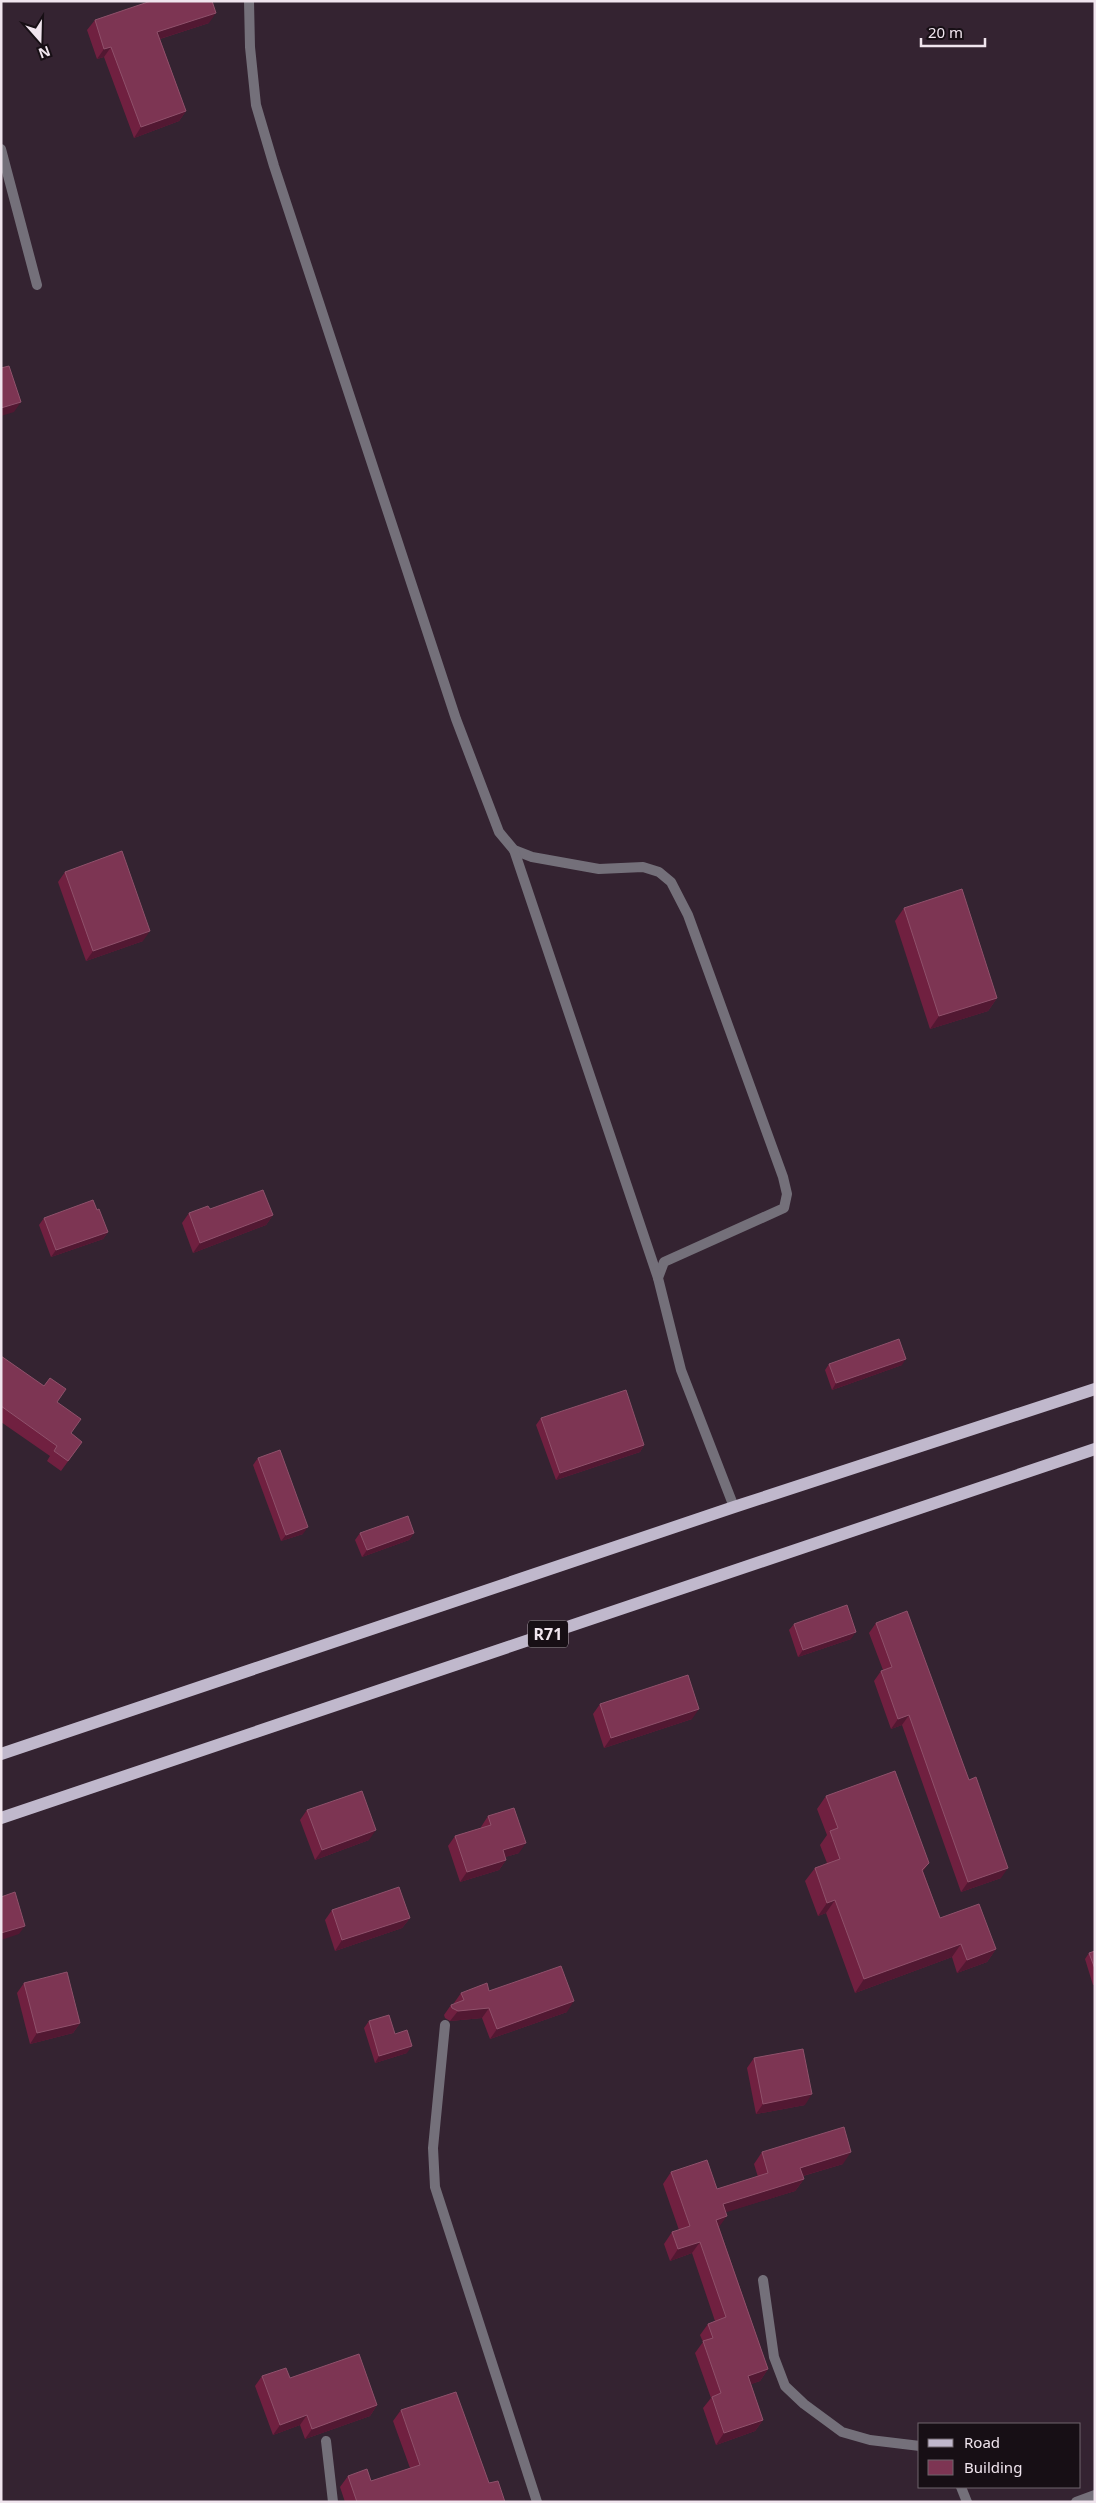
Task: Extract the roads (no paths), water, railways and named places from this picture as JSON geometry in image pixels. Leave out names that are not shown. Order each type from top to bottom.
[{"type":"main road","points":[[1,1754],[734,1507],[1095,1389]]},
{"type":"main road","name":"R71","points":[[1,1818],[1095,1449]]},
{"type":"street","points":[[249,1],[250,47],[256,105],[274,166],[456,719],[499,832],[514,850],[658,1278],[681,1370],[734,1507]]},
{"type":"street","points":[[1,149],[37,285]]},
{"type":"street","points":[[514,850],[532,857],[599,869],[643,867],[659,872],[671,882],[688,915],[778,1161],[787,1194],[784,1208],[664,1262],[658,1278]]},
{"type":"street","points":[[445,2025],[432,2148],[435,2187],[537,2502]]},
{"type":"street","points":[[763,2280],[774,2357],[785,2386],[804,2404],[842,2432],[870,2440],[918,2446]]},
{"type":"street","points":[[326,2441],[333,2502]]},
{"type":"street","points":[[960,2488],[967,2502]]},
{"type":"street","points":[[1076,2502],[1095,2495]]}]
